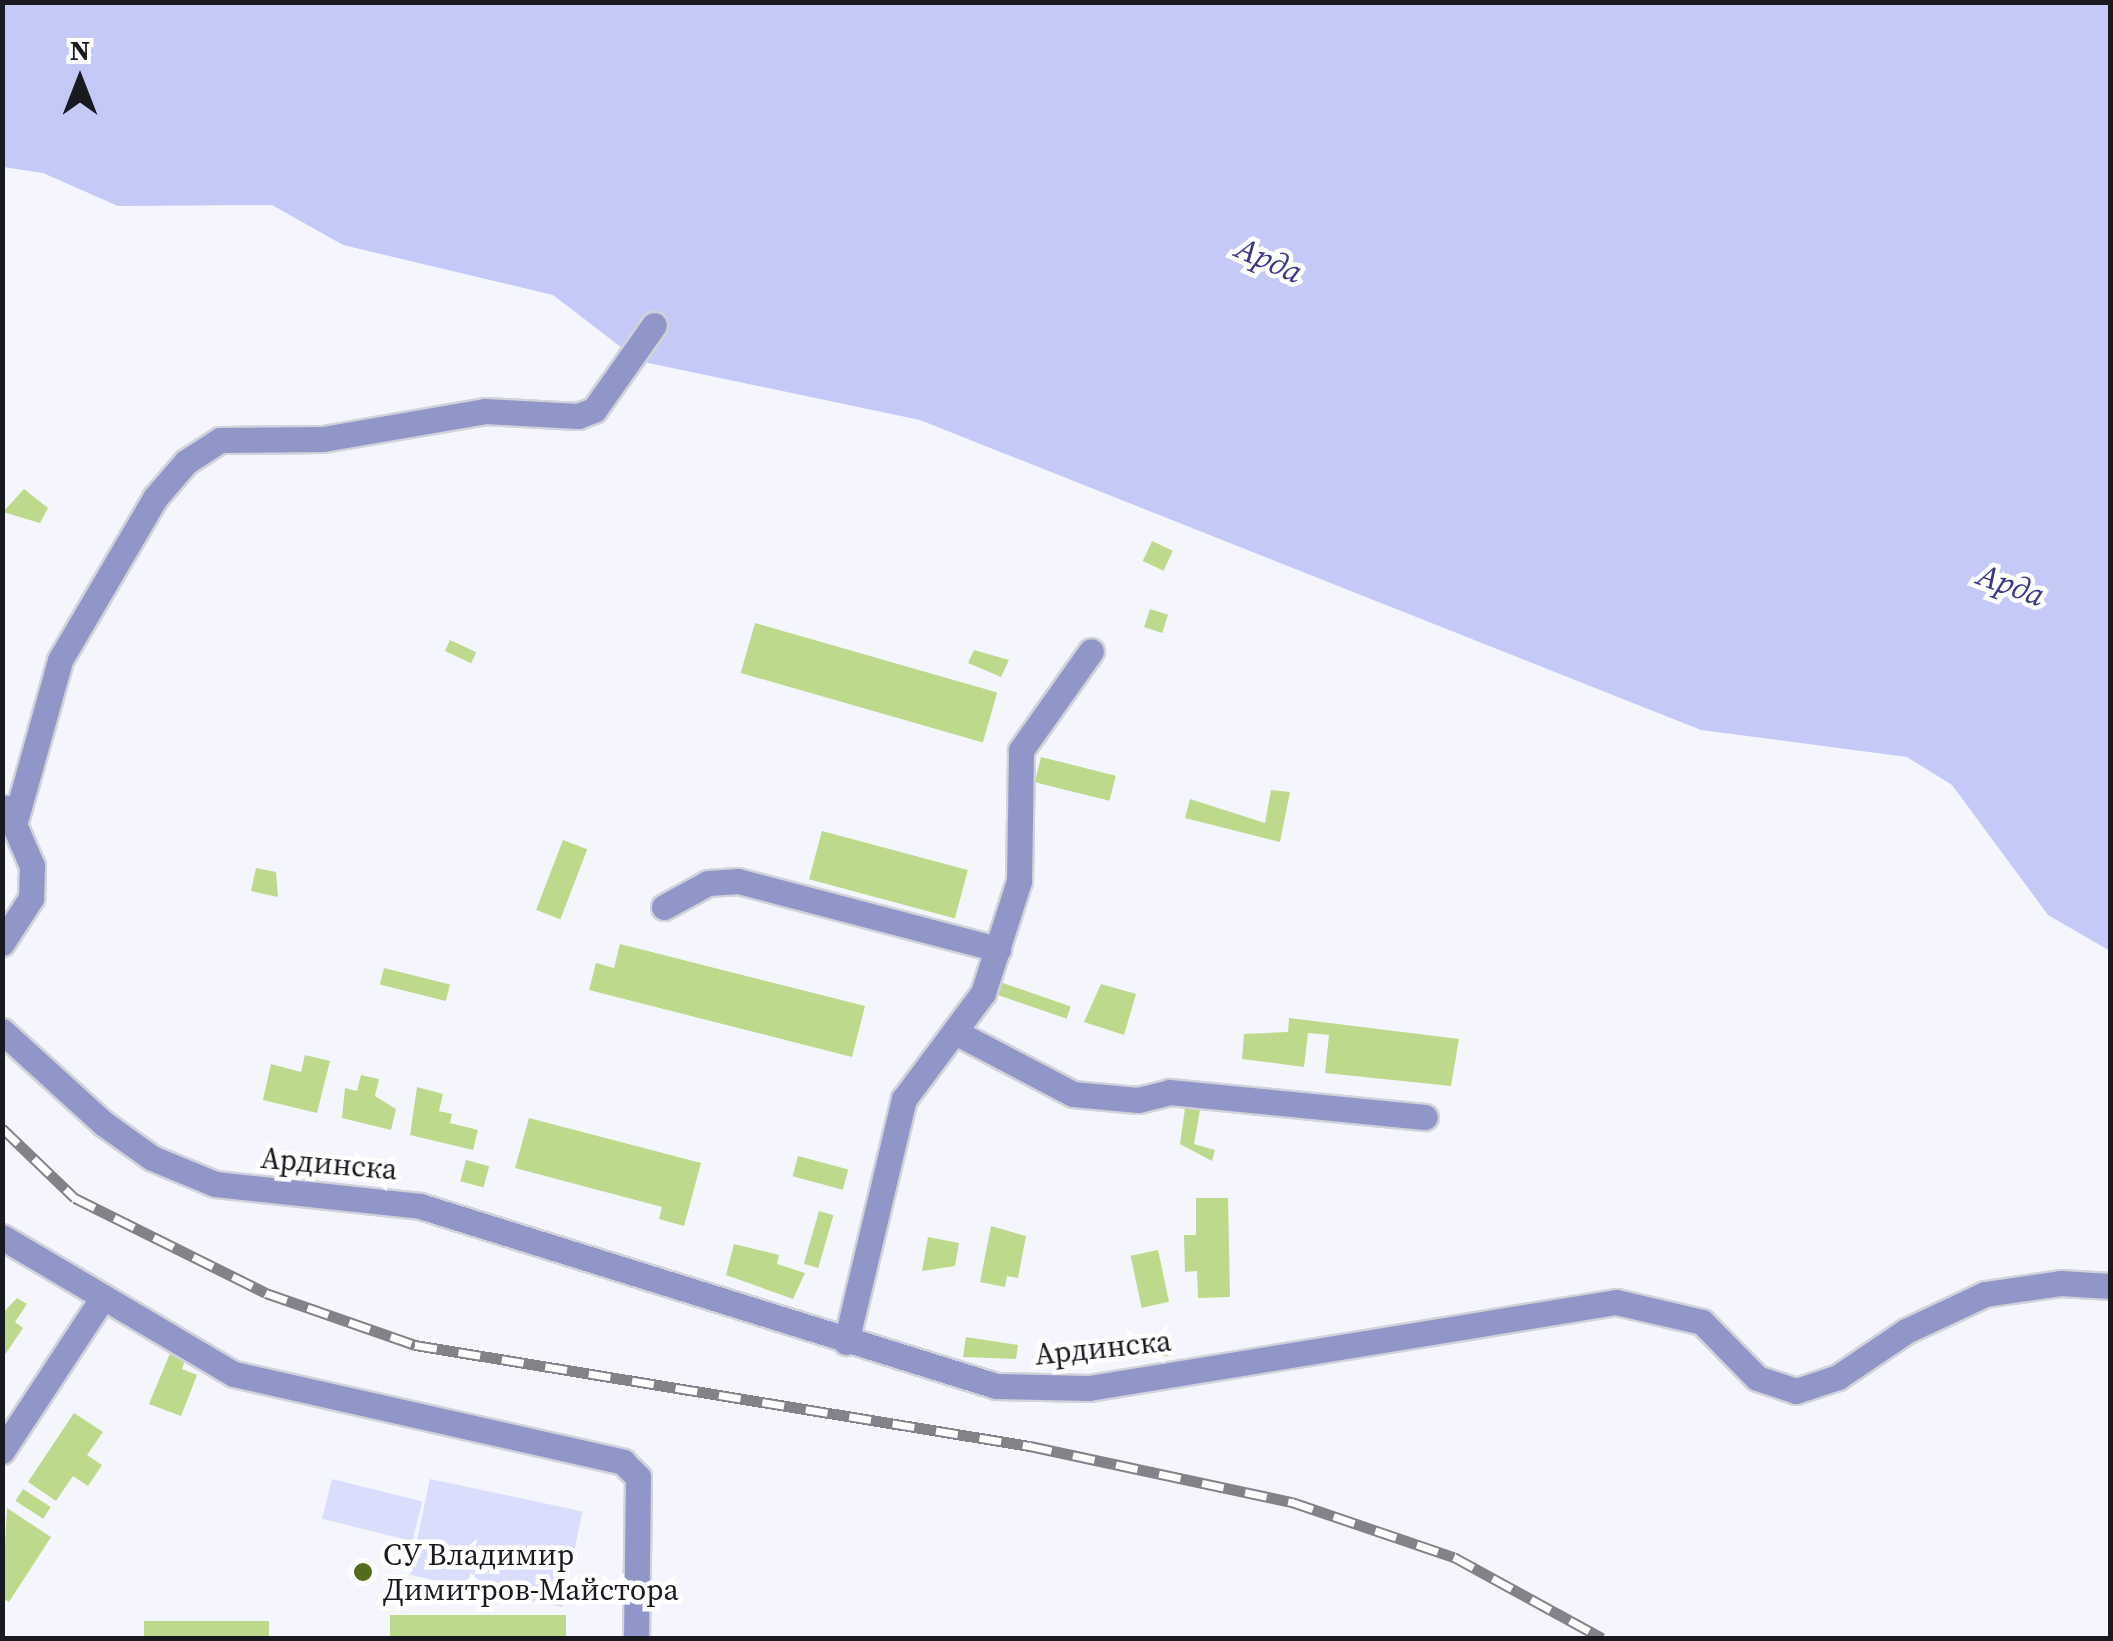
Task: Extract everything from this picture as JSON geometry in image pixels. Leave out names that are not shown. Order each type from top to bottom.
[{"type":"street","points":[[2,943],[31,898],[32,866],[9,810],[60,660],[155,498],[186,462],[220,440],[323,439],[485,411],[578,416],[594,410],[654,325]]},
{"type":"street","points":[[846,1342],[904,1099],[983,994],[1019,881],[1021,750],[1092,650]]},
{"type":"street","points":[[664,907],[708,883],[738,881],[998,949]]},
{"type":"street","name":"Ардинска","points":[[2,1031],[115,1132],[152,1158],[215,1184],[420,1206],[996,1386],[1089,1388],[1616,1302],[1702,1322],[1757,1378],[1796,1392],[1838,1377],[1906,1331],[1986,1294],[2060,1282],[2110,1286]]},
{"type":"street","points":[[955,1032],[1073,1094],[1138,1100],[1169,1092],[1424,1117]]},
{"type":"street","points":[[2,1238],[234,1374],[624,1462],[638,1477],[636,1638]]},
{"type":"street","points":[[2,1452],[103,1297]]},
{"type":"shaded area","points":[[332,1479],[422,1501],[412,1541],[322,1519]]},
{"type":"shaded area","points":[[430,1479],[583,1511],[562,1607],[410,1575]]},
{"type":"water","name":"Арда","points":[[2,3],[2110,3],[2110,951],[2048,915],[1952,785],[1907,757],[1701,730],[920,420],[639,361],[553,295],[343,245],[272,205],[118,206],[43,173],[3,167]]},
{"type":"building","points":[[24,489],[48,508],[40,523],[3,512]]},
{"type":"building","points":[[1152,541],[1173,551],[1164,571],[1143,561]]},
{"type":"building","points":[[1150,609],[1168,615],[1162,633],[1144,627]]},
{"type":"building","points":[[755,623],[997,692],[983,742],[741,673]]},
{"type":"building","points":[[450,640],[476,652],[471,663],[445,651]]},
{"type":"building","points":[[974,650],[1009,660],[1001,677],[968,663]]},
{"type":"building","points":[[1041,757],[1116,776],[1109,801],[1035,782]]},
{"type":"building","points":[[1271,790],[1290,792],[1280,842],[1185,818],[1190,799],[1265,823]]},
{"type":"building","points":[[822,831],[968,870],[955,918],[809,879]]},
{"type":"building","points":[[563,840],[587,849],[560,919],[536,910]]},
{"type":"building","points":[[256,868],[276,872],[278,897],[251,891]]},
{"type":"building","points":[[620,944],[865,1006],[852,1057],[589,990],[596,963],[614,968]]},
{"type":"building","points":[[384,968],[450,984],[446,1001],[380,984]]},
{"type":"building","points":[[997,981],[1071,1006],[1067,1019],[993,993]]},
{"type":"building","points":[[1101,984],[1136,994],[1124,1035],[1084,1022]]},
{"type":"building","points":[[1289,1018],[1459,1039],[1451,1086],[1325,1073],[1329,1035],[1308,1033],[1304,1067],[1242,1059],[1244,1034],[1288,1032]]},
{"type":"building","points":[[305,1055],[330,1061],[317,1113],[263,1100],[271,1064],[301,1072]]},
{"type":"building","points":[[361,1075],[379,1079],[375,1096],[396,1109],[391,1130],[342,1118],[345,1088],[357,1091]]},
{"type":"building","points":[[417,1087],[443,1094],[439,1111],[452,1114],[450,1123],[478,1130],[473,1150],[410,1135]]},
{"type":"building","points":[[1186,1101],[1201,1104],[1194,1144],[1215,1150],[1212,1161],[1180,1144]]},
{"type":"building","points":[[529,1118],[701,1163],[684,1226],[659,1219],[662,1207],[515,1168]]},
{"type":"building","points":[[798,1156],[848,1169],[843,1190],[793,1176]]},
{"type":"building","points":[[466,1160],[489,1166],[483,1187],[460,1181]]},
{"type":"building","points":[[1196,1198],[1228,1198],[1230,1297],[1198,1298],[1197,1271],[1185,1272],[1184,1235],[1196,1235]]},
{"type":"building","points":[[819,1211],[833,1215],[818,1268],[804,1264]]},
{"type":"building","points":[[991,1226],[1026,1236],[1018,1278],[1007,1276],[1005,1287],[980,1282]]},
{"type":"building","points":[[928,1237],[959,1243],[955,1266],[922,1271]]},
{"type":"building","points":[[734,1244],[779,1255],[777,1264],[805,1273],[793,1299],[726,1275]]},
{"type":"building","points":[[1158,1250],[1169,1302],[1142,1308],[1131,1256]]},
{"type":"building","points":[[17,1298],[27,1304],[15,1322],[23,1328],[2,1359],[2,1314]]},
{"type":"building","points":[[1155,1333],[1168,1333],[1169,1356],[1156,1356]]},
{"type":"building","points":[[966,1337],[1018,1345],[1016,1359],[963,1357]]},
{"type":"building","points":[[171,1351],[186,1357],[182,1369],[197,1375],[181,1416],[149,1404]]},
{"type":"building","points":[[74,1413],[103,1432],[87,1455],[102,1465],[88,1486],[73,1476],[56,1501],[28,1482]]},
{"type":"building","points":[[23,1489],[51,1507],[43,1519],[15,1501]]},
{"type":"building","points":[[7,1508],[51,1537],[9,1602],[2,1598]]},
{"type":"building","points":[[390,1615],[566,1615],[566,1638],[390,1638]]},
{"type":"building","points":[[144,1621],[269,1621],[269,1638],[144,1638]]},
{"type":"railway","points":[[2,1128],[75,1198],[266,1293],[415,1345],[1030,1446],[1292,1502],[1454,1557],[1602,1638]]},
{"type":"place","name":"СУ Владимир Димитров-Майстора","points":[[363,1572]]}]
